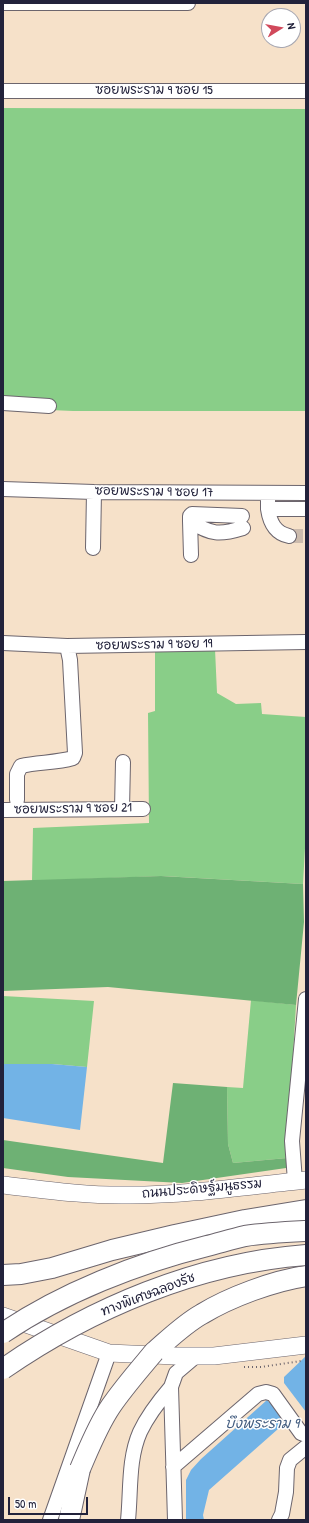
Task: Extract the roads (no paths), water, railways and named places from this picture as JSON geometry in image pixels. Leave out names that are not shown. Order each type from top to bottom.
[{"type":"highway","points":[[3,1275],[21,1274],[52,1268],[112,1250],[245,1220],[306,1210]]},
{"type":"highway","name":"ทางพิเศษฉลองรัช","points":[[3,1333],[16,1324],[60,1300],[119,1273],[185,1252],[244,1237],[306,1231]]},
{"type":"highway","name":"ทางพิเศษฉลองรัช","points":[[3,1369],[28,1352],[69,1328],[117,1304],[170,1284],[233,1266],[289,1256],[306,1255]]},
{"type":"highway","points":[[69,1520],[80,1469],[93,1438],[110,1406],[154,1352],[176,1332],[201,1314],[227,1301],[269,1286],[306,1276]]},
{"type":"main road","name":"ถนนประดิษฐ์มนูธรรม","points":[[3,1184],[59,1192],[129,1195],[195,1193],[300,1181]]},
{"type":"main road","points":[[3,1316],[109,1353],[214,1356],[300,1346]]},
{"type":"street","points":[[3,3],[188,3]]},
{"type":"street","name":"ซอยพระราม 9 ซอย 15","points":[[3,91],[306,91]]},
{"type":"street","points":[[3,403],[49,406]]},
{"type":"street","name":"ซอยพระราม 9 ซอย 17","points":[[3,489],[94,492],[306,493]]},
{"type":"street","points":[[93,548],[94,492]]},
{"type":"street","points":[[191,555],[190,516],[192,514],[243,527],[242,493]]},
{"type":"street","points":[[268,493],[268,509],[270,520],[274,528],[281,534],[290,536]]},
{"type":"street","points":[[268,509],[306,508]]},
{"type":"street","name":"ซอยพระราม 9 ซอย 19","points":[[3,643],[67,646],[306,642]]},
{"type":"street","points":[[17,800],[17,774],[21,766],[66,760],[73,758],[75,753],[70,660],[67,646]]},
{"type":"street","points":[[122,809],[123,762]]},
{"type":"street","name":"ซอยพระราม 9 ซอย 21","points":[[3,810],[143,808]]},
{"type":"street","points":[[300,1181],[299,1140],[306,999]]},
{"type":"street","points":[[50,1520],[109,1353]]},
{"type":"street","points":[[128,1520],[133,1459],[139,1433],[151,1412],[171,1387],[176,1374],[196,1356]]},
{"type":"street","points":[[171,1387],[175,1520]]},
{"type":"street","points":[[173,1468],[258,1394],[266,1392],[273,1394],[301,1433],[306,1435]]},
{"type":"street","points":[[279,1520],[282,1514],[286,1492],[287,1468],[290,1460],[306,1448]]},
{"type":"water","points":[[3,1064],[52,1064],[87,1067],[80,1130],[3,1118]]},
{"type":"water","name":"บึงพระราม 9","points":[[306,1356],[306,1412],[284,1383],[284,1377]]},
{"type":"water","name":"บึงพระราม 9","points":[[267,1400],[281,1415],[278,1429],[209,1490],[203,1515],[204,1520],[186,1520],[186,1480],[191,1470],[201,1459]]},
{"type":"tunnel","points":[[289,536],[306,536]]}]
